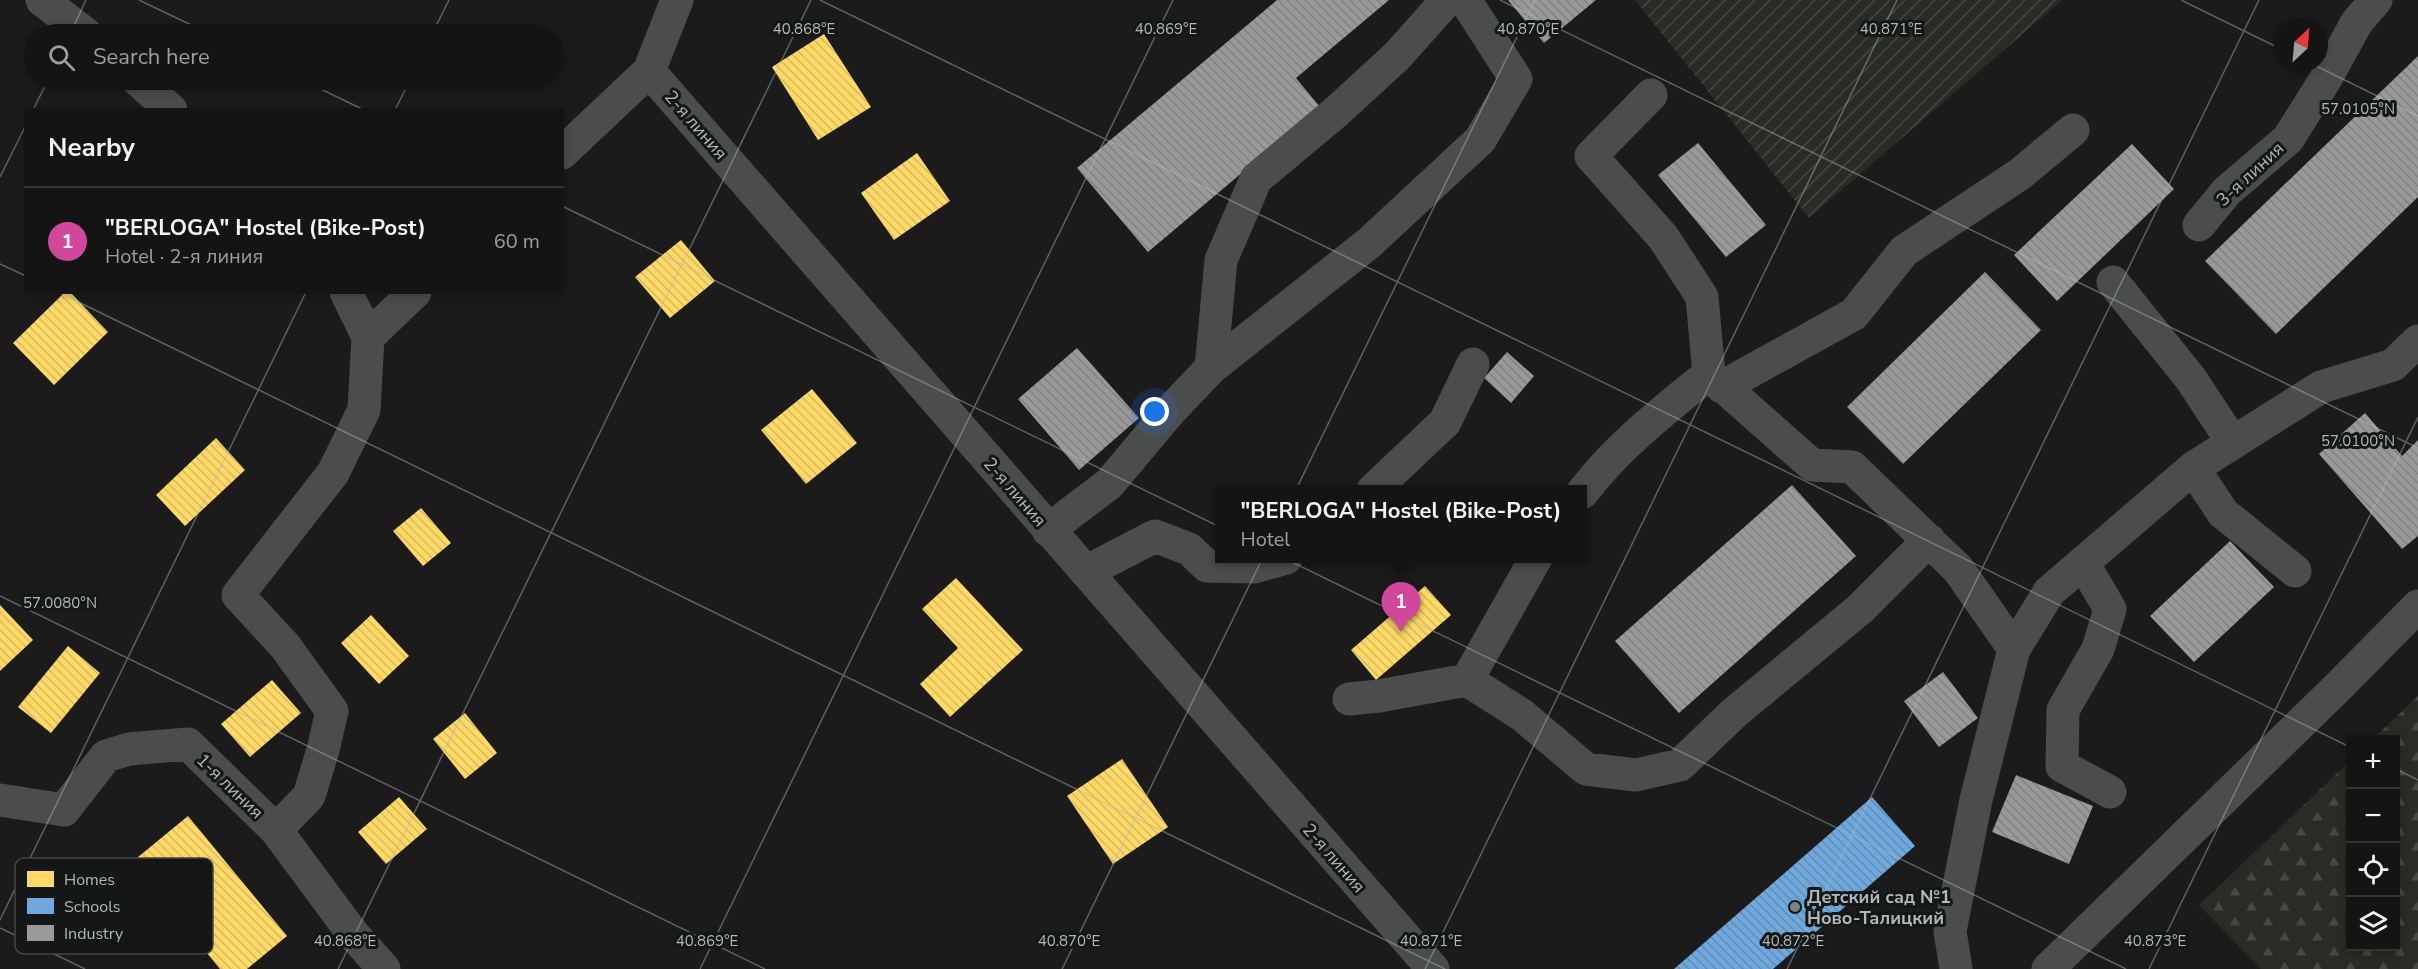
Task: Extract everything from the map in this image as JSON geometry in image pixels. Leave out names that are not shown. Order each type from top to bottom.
[{"type":"street","points":[[42,0],[73,24]]},
{"type":"street","points":[[564,151],[649,71],[677,0]]},
{"type":"street","points":[[1211,368],[1221,260],[1256,179],[1336,112],[1397,56],[1447,0]]},
{"type":"street","points":[[1048,530],[1109,484],[1171,410],[1211,368],[1369,243],[1480,140],[1516,79],[1465,0]]},
{"type":"street","name":"3-я линия","points":[[2199,225],[2227,191],[2288,139],[2325,80],[2357,21],[2376,0]]},
{"type":"street","name":"2-я линия","points":[[649,71],[1433,969]]},
{"type":"street","points":[[149,90],[169,108]]},
{"type":"street","points":[[1651,95],[1591,156],[1663,237],[1702,297],[1716,380],[1812,465],[1852,467],[1958,569],[2014,649]]},
{"type":"street","points":[[1587,486],[1595,475],[1656,417],[1716,380],[1854,314],[1904,251],[2020,174],[2073,130]]},
{"type":"street","points":[[2113,282],[2191,379],[2233,443]]},
{"type":"street","points":[[276,830],[309,796],[332,711],[285,646],[238,595],[333,473],[364,410],[368,337],[347,294]]},
{"type":"street","points":[[368,337],[413,294]]},
{"type":"street","points":[[1956,969],[1950,931],[1976,800],[2014,649],[2049,592],[2193,468],[2321,387],[2393,365],[2418,341]]},
{"type":"street","points":[[1377,485],[1444,422],[1473,364]]},
{"type":"street","points":[[2193,468],[2223,513],[2295,571]]},
{"type":"street","points":[[1086,572],[1155,536],[1189,549],[1207,566],[1254,567],[1268,563]]},
{"type":"street","points":[[1349,699],[1379,696],[1467,680],[1522,715],[1586,769],[1636,775],[1680,765],[1734,713],[1860,609],[1929,540]]},
{"type":"street","points":[[1467,680],[1533,563]]},
{"type":"street","points":[[2083,563],[2110,609],[2098,650],[2063,710],[2062,766],[2110,792]]},
{"type":"street","points":[[2048,969],[2328,697],[2418,606]]},
{"type":"street","name":"1-я линия","points":[[0,800],[64,810],[106,756],[129,749],[188,744],[276,830],[353,934],[384,969]]},
{"type":"green space","points":[[1635,0],[2062,0],[1809,218]]},
{"type":"green space","points":[[2418,696],[2418,969],[2261,969],[2199,905],[2346,765],[2346,951],[2400,951],[2400,735],[2377,735]]},
{"type":"building: Homes","points":[[824,34],[871,107],[818,140],[772,67]]},
{"type":"building: Homes","points":[[917,153],[950,201],[894,240],[861,193]]},
{"type":"building: Homes","points":[[681,240],[715,281],[670,318],[635,277]]},
{"type":"building: Homes","points":[[63,294],[72,294],[108,332],[54,385],[13,343]]},
{"type":"building: Homes","points":[[812,389],[857,443],[806,484],[761,430]]},
{"type":"building: Homes","points":[[216,438],[245,470],[185,526],[156,495]]},
{"type":"building: Homes","points":[[421,508],[451,543],[423,566],[393,531]]},
{"type":"building: Homes","points":[[956,578],[1023,650],[950,717],[920,684],[958,648],[922,609]]},
{"type":"building: Homes","points":[[1425,586],[1451,615],[1376,680],[1351,650]]},
{"type":"building: Homes","points":[[0,605],[33,640],[0,671]]},
{"type":"building: Homes","points":[[371,615],[409,656],[379,684],[341,643]]},
{"type":"building: Homes","points":[[68,646],[100,673],[51,733],[18,707]]},
{"type":"building: Homes","points":[[272,680],[301,713],[250,757],[221,724]]},
{"type":"building: Homes","points":[[465,713],[497,753],[465,779],[433,739]]},
{"type":"building: Homes","points":[[1122,759],[1168,827],[1113,864],[1067,796]]},
{"type":"building: Homes","points":[[399,797],[427,829],[386,864],[358,832]]},
{"type":"building: Homes","points":[[188,816],[287,936],[247,969],[220,969],[208,954],[213,954],[213,858],[137,858]]},
{"type":"building: Schools","name":"Детский сад №1 Ново-Талицкий","points":[[1872,797],[1915,846],[1773,969],[1674,969]]},
{"type":"building: Industry","points":[[1277,0],[1389,0],[1296,78],[1320,107],[1148,252],[1077,168]]},
{"type":"building: Industry","points":[[1508,0],[1596,0],[1544,43]]},
{"type":"building: Industry","points":[[2418,56],[2418,197],[2276,334],[2205,261]]},
{"type":"building: Industry","points":[[1698,143],[1766,225],[1726,257],[1658,175]]},
{"type":"building: Industry","points":[[2132,144],[2174,189],[2057,301],[2014,255]]},
{"type":"building: Industry","points":[[1985,272],[2041,330],[1903,464],[1847,407]]},
{"type":"building: Industry","points":[[1077,348],[1139,418],[1079,470],[1018,399]]},
{"type":"building: Industry","points":[[1507,352],[1534,376],[1511,403],[1484,378]]},
{"type":"building: Industry","points":[[2365,413],[2402,456],[2418,440],[2418,536],[2402,549],[2319,454]]},
{"type":"building: Industry","points":[[1792,485],[1856,556],[1679,713],[1615,641]]},
{"type":"building: Industry","points":[[2230,541],[2274,587],[2194,662],[2150,616]]},
{"type":"building: Industry","points":[[1943,672],[1978,718],[1939,747],[1904,701]]},
{"type":"building: Industry","points":[[2016,775],[2093,806],[2069,864],[1992,832]]},
{"type":"place","name":"\"BERLOGA\" Hostel (Bike-Post)","points":[[1401,632]]},
{"type":"place","name":"Детский сад №1 Ново-Талицкий","points":[[1795,907]]}]
